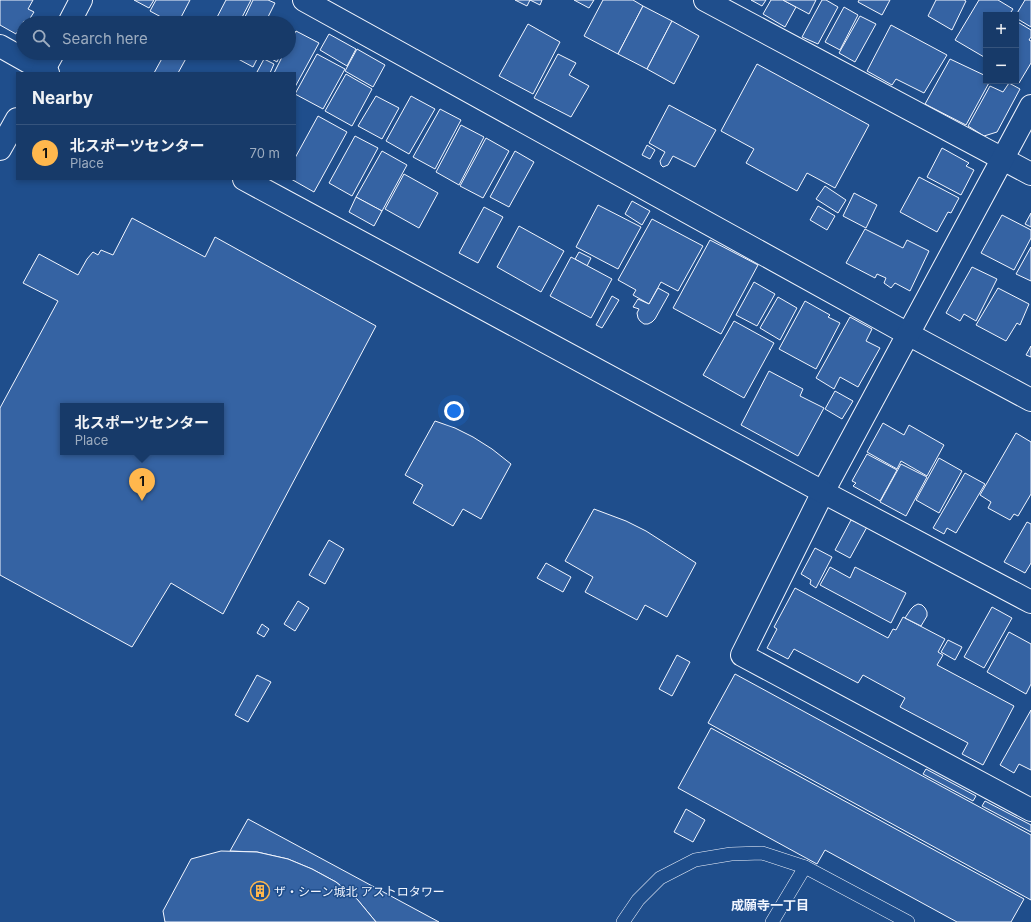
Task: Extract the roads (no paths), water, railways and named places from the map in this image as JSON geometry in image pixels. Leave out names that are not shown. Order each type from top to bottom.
[{"type":"street","points":[[73,16],[81,0]]},
{"type":"street","points":[[304,0],[908,334],[1031,400]]},
{"type":"street","points":[[705,0],[1031,174]]},
{"type":"street","points":[[0,46],[16,53]]},
{"type":"street","points":[[31,60],[46,67]]},
{"type":"street","points":[[1031,106],[823,492],[742,655],[1031,810]]},
{"type":"street","points":[[0,149],[16,121]]},
{"type":"street","points":[[246,180],[823,492],[1031,602]]},
{"type":"lane","points":[[623,922],[638,900],[660,878],[695,860],[731,854],[762,853],[805,867],[908,922]]},
{"type":"lane","points":[[772,922],[805,867]]},
{"type":"place","name":"北スポーツセンター","points":[[142,501]]},
{"type":"place","name":"ザ・シーン城北 アストロタワー","points":[[260,891]]},
{"type":"district","name":"成願寺一丁目","points":[[770,905]]}]
